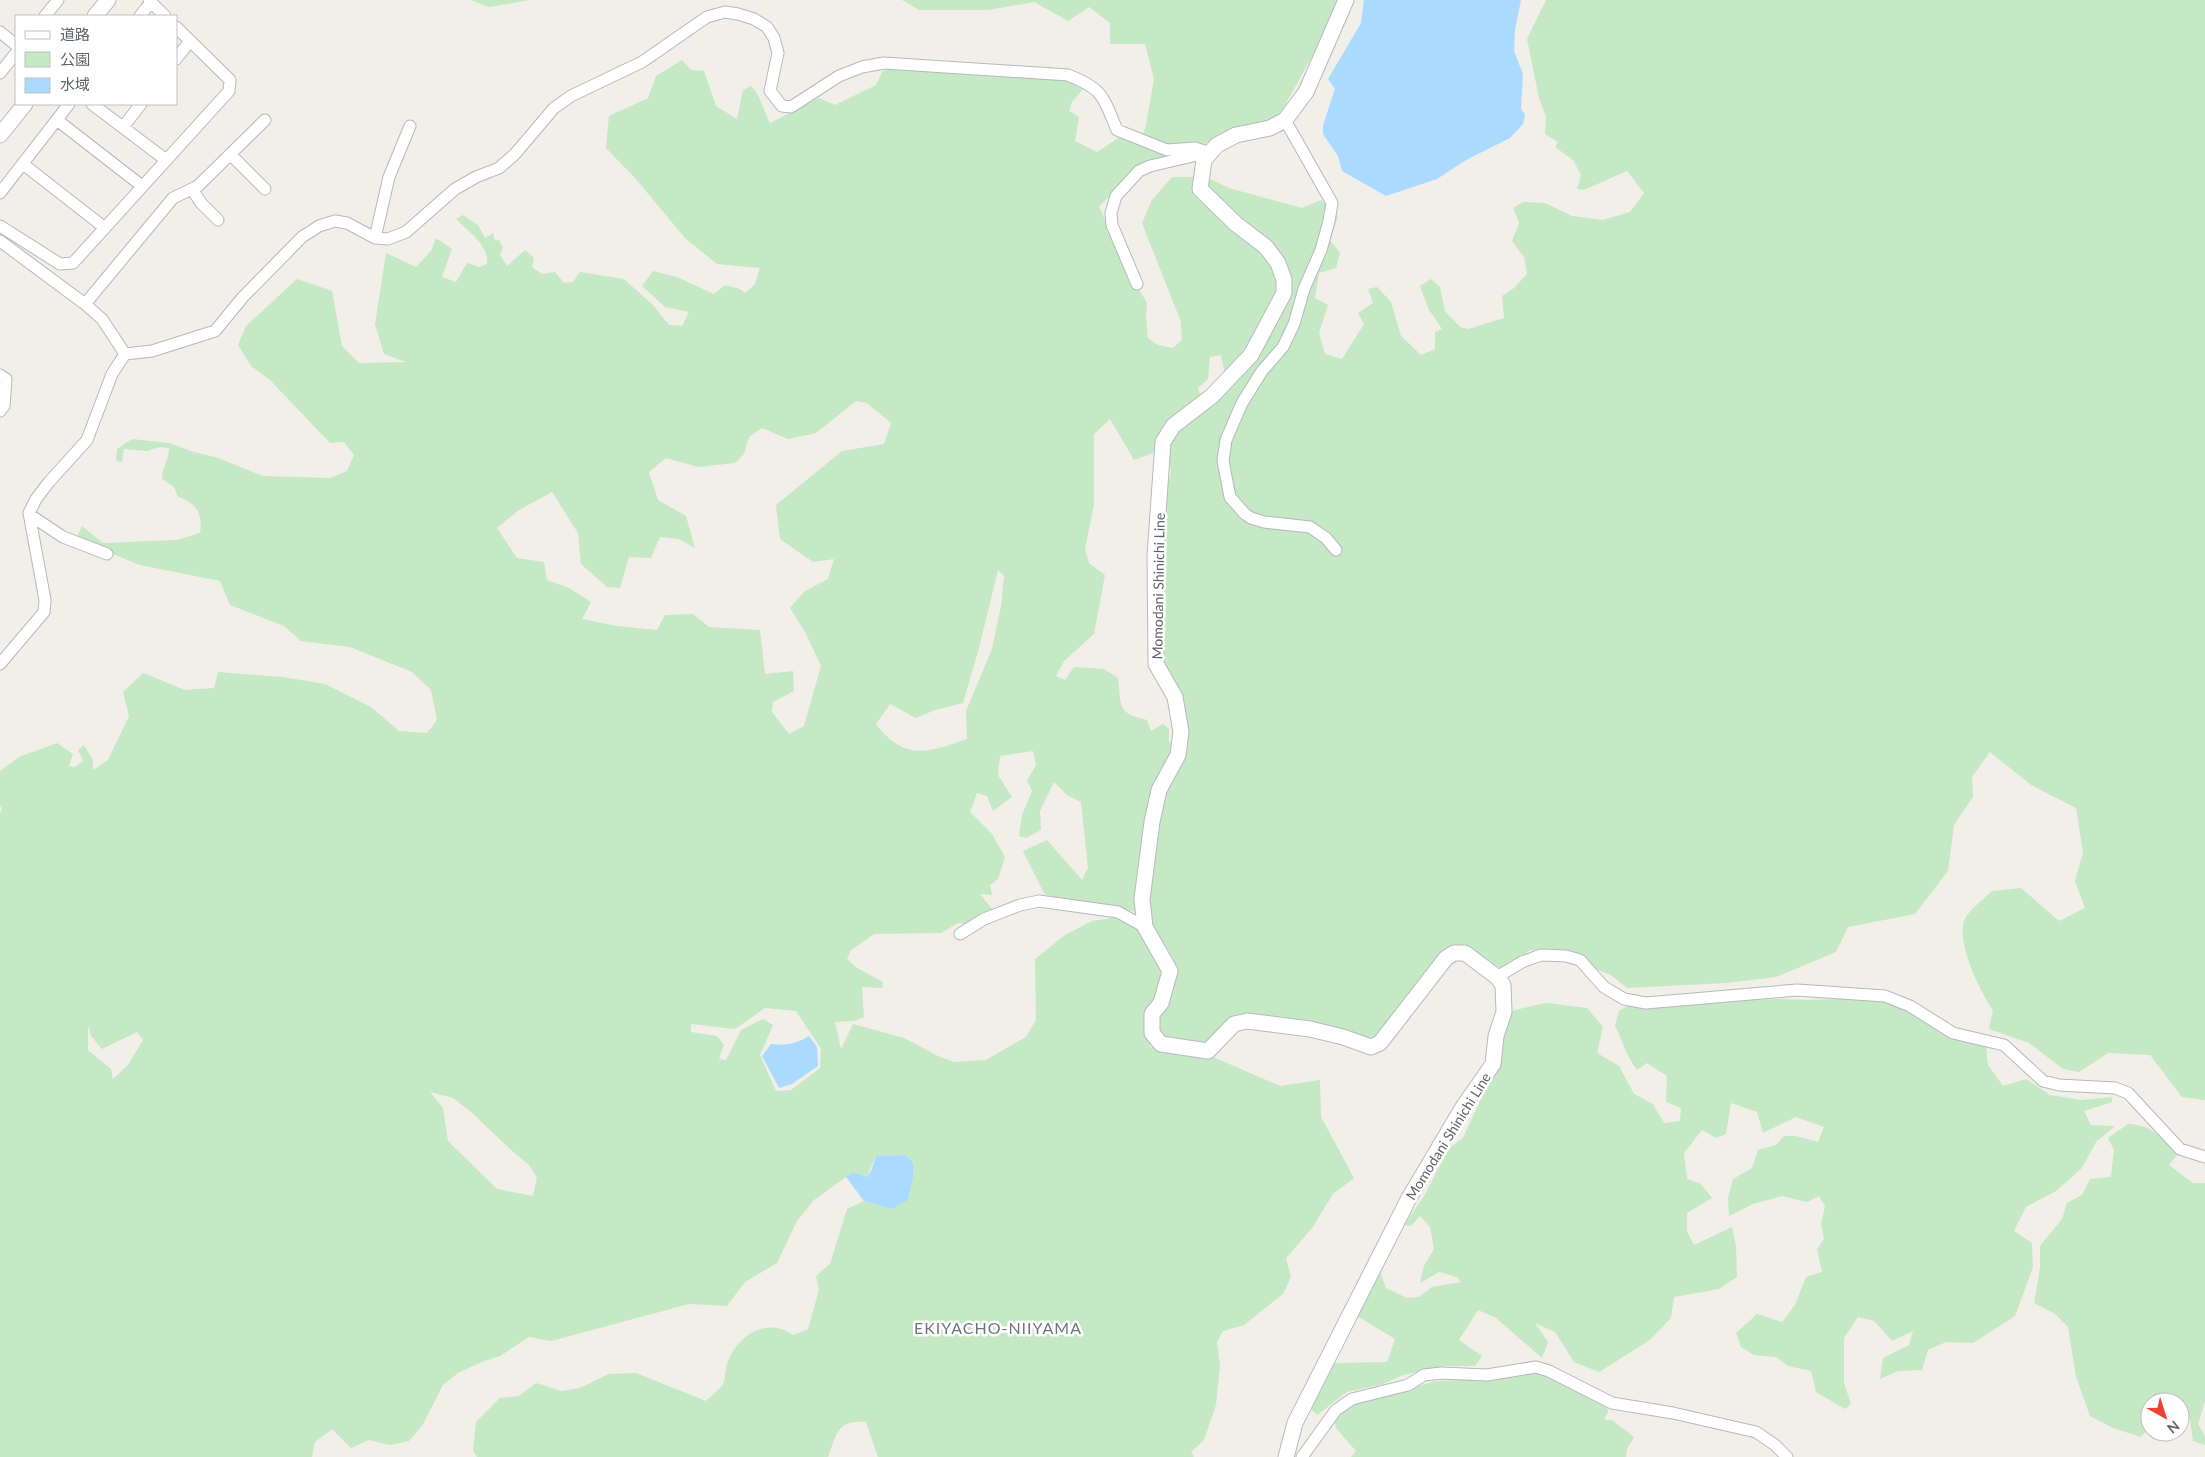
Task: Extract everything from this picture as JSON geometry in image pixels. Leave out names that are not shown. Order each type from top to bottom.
[{"type":"main road","points":[[96,15],[108,0]]},
{"type":"main road","points":[[1210,153],[1217,145],[1236,135],[1270,128],[1285,120],[1306,92],[1346,0]]},
{"type":"main road","points":[[0,135],[24,105]]},
{"type":"main road","name":"Momodani Shinichi Line","points":[[1210,153],[1204,160],[1200,189],[1236,224],[1266,246],[1278,263],[1284,280],[1284,294],[1251,355],[1212,396],[1173,426],[1164,442],[1156,556],[1156,664],[1175,697],[1181,732],[1178,755],[1159,790],[1152,822],[1142,898],[1145,927],[1170,970],[1161,1003],[1152,1014],[1152,1033],[1161,1044],[1208,1051],[1234,1024],[1247,1021],[1310,1029],[1343,1037],[1371,1047],[1380,1043],[1446,958],[1454,953],[1465,952],[1498,977],[1504,985],[1504,1012],[1496,1036],[1493,1064],[1463,1107],[1409,1198],[1299,1415],[1286,1457]]},
{"type":"street","points":[[46,15],[58,0]]},
{"type":"street","points":[[141,15],[150,1],[164,15]]},
{"type":"street","points":[[125,354],[152,351],[215,331],[243,297],[302,237],[319,226],[334,221],[347,223],[376,238],[388,239],[406,232],[455,189],[476,177],[499,168],[515,154],[554,108],[571,96],[642,62],[706,17],[724,12],[754,19],[767,27],[774,38],[778,53],[770,91],[782,106],[790,107],[838,76],[862,67],[884,63],[1068,75],[1084,81],[1098,92],[1107,103],[1117,130],[1167,150],[1195,148],[1210,153]]},
{"type":"street","points":[[0,226],[60,264],[73,263],[105,228],[229,90],[230,80],[178,29]]},
{"type":"street","points":[[0,32],[15,44]]},
{"type":"street","points":[[178,56],[190,41]]},
{"type":"street","points":[[0,73],[15,54]]},
{"type":"street","points":[[0,193],[68,105]]},
{"type":"street","points":[[93,105],[166,160]]},
{"type":"street","points":[[123,127],[140,105]]},
{"type":"street","points":[[57,120],[142,186]]},
{"type":"street","points":[[85,304],[173,198],[198,186],[265,120]]},
{"type":"street","points":[[1285,120],[1324,185],[1332,203],[1331,212],[1322,250],[1304,289],[1294,324],[1283,347],[1262,371],[1242,403],[1226,440],[1223,462],[1230,497],[1245,514],[1264,522],[1310,527],[1326,538],[1336,550]]},
{"type":"street","points":[[376,238],[389,177],[410,126]]},
{"type":"street","points":[[1137,284],[1112,225],[1111,213],[1116,196],[1139,171],[1150,166],[1210,153]]},
{"type":"street","points":[[230,154],[265,189]]},
{"type":"street","points":[[23,164],[105,228]]},
{"type":"street","points":[[192,189],[201,203],[218,220]]},
{"type":"street","points":[[0,241],[85,304],[102,319],[125,354]]},
{"type":"street","points":[[0,664],[44,612],[45,600],[30,515],[36,499],[88,440],[112,374],[125,354]]},
{"type":"street","points":[[0,375],[6,379],[4,406],[0,411]]},
{"type":"street","points":[[30,515],[63,537],[106,554]]},
{"type":"street","points":[[960,934],[984,919],[1020,905],[1039,901],[1118,912],[1145,927]]},
{"type":"street","points":[[1498,977],[1522,962],[1540,955],[1566,956],[1580,960],[1604,986],[1624,999],[1646,1003],[1797,990],[1885,996],[1910,1006],[1953,1033],[2004,1045],[2043,1081],[2059,1085],[2115,1088],[2128,1093],[2180,1149],[2205,1157]]},
{"type":"street","points":[[1302,1457],[1336,1410],[1352,1399],[1408,1385],[1424,1376],[1441,1373],[1487,1375],[1536,1367],[1549,1371],[1612,1403],[1673,1413],[1756,1432],[1775,1445],[1787,1457]]},
{"type":"green space","points":[[470,0],[530,0],[489,7]]},
{"type":"green space","points":[[902,0],[1343,0],[1283,109],[1268,124],[1231,133],[1204,144],[1172,147],[1142,137],[1154,79],[1145,44],[1110,44],[1110,23],[1089,7],[1068,21],[1034,2],[988,10],[919,10]]},
{"type":"green space","points":[[1546,0],[2205,0],[2205,1100],[2182,1097],[2150,1055],[2108,1053],[2079,1072],[2063,1069],[2029,1043],[1989,1029],[1993,1010],[1970,966],[1963,940],[1965,919],[1970,912],[1992,891],[2021,888],[2059,921],[2085,908],[2075,881],[2083,852],[2076,808],[2031,785],[1990,752],[1972,777],[1973,797],[1954,825],[1948,871],[1915,914],[1848,927],[1836,952],[1776,977],[1726,983],[1627,988],[1611,975],[1544,949],[1528,951],[1506,975],[1499,967],[1464,945],[1444,951],[1412,989],[1371,1045],[1329,1027],[1252,1019],[1230,1021],[1205,1048],[1164,1042],[1155,1028],[1177,970],[1173,958],[1151,922],[1146,903],[1154,820],[1162,795],[1181,764],[1187,739],[1177,693],[1159,664],[1158,591],[1163,587],[1158,562],[1165,487],[1170,478],[1171,469],[1166,449],[1178,429],[1233,387],[1238,372],[1225,374],[1221,355],[1210,357],[1208,379],[1198,388],[1202,400],[1169,422],[1155,452],[1134,460],[1110,419],[1094,434],[1094,504],[1085,549],[1089,563],[1105,575],[1094,634],[1064,661],[1056,676],[1065,680],[1074,667],[1104,669],[1118,678],[1122,707],[1125,711],[1137,718],[1147,720],[1151,731],[1163,724],[1169,729],[1169,742],[1178,743],[1148,816],[1141,898],[1144,921],[1133,911],[1106,905],[1076,909],[1063,907],[1044,893],[1023,851],[1047,840],[1082,880],[1088,868],[1081,802],[1067,795],[1054,782],[1040,811],[1041,830],[1026,838],[1019,836],[1022,815],[1032,791],[1027,781],[1036,765],[1033,751],[1000,756],[998,775],[1012,797],[993,811],[987,796],[977,793],[970,812],[992,834],[1005,857],[998,879],[990,885],[992,895],[980,894],[992,909],[981,926],[958,923],[941,933],[874,934],[851,950],[847,959],[857,968],[883,982],[882,988],[862,987],[864,1017],[854,1021],[835,1022],[841,1049],[853,1024],[904,1038],[938,1056],[954,1062],[986,1060],[1026,1037],[1036,1020],[1035,959],[1065,935],[1092,921],[1118,917],[1130,920],[1138,927],[1165,970],[1147,1022],[1150,1047],[1211,1056],[1280,1086],[1320,1080],[1321,1117],[1354,1178],[1333,1194],[1312,1228],[1286,1258],[1291,1277],[1283,1294],[1244,1325],[1223,1331],[1217,1342],[1220,1365],[1216,1405],[1204,1440],[1191,1452],[1194,1457],[878,1457],[866,1422],[856,1422],[844,1426],[836,1435],[828,1457],[477,1457],[473,1451],[476,1422],[500,1398],[519,1396],[536,1383],[561,1391],[580,1388],[609,1374],[636,1373],[706,1401],[723,1384],[726,1367],[733,1351],[747,1336],[764,1328],[783,1330],[793,1335],[808,1329],[819,1290],[816,1276],[830,1264],[847,1209],[864,1201],[892,1209],[908,1200],[914,1164],[906,1155],[876,1156],[867,1177],[853,1172],[814,1200],[797,1221],[777,1263],[745,1282],[727,1306],[689,1304],[551,1341],[529,1337],[500,1356],[458,1373],[443,1385],[422,1426],[409,1441],[390,1445],[369,1440],[351,1448],[332,1429],[315,1442],[312,1457],[0,1457],[0,814],[2,808],[0,806],[0,771],[19,757],[57,743],[73,754],[69,766],[75,767],[83,761],[78,750],[84,745],[93,760],[93,770],[108,760],[129,716],[123,692],[143,673],[185,690],[214,688],[218,672],[283,677],[325,684],[371,707],[399,731],[427,733],[437,720],[431,690],[412,672],[350,647],[301,641],[284,626],[230,605],[220,581],[140,565],[76,539],[82,526],[103,543],[177,540],[200,533],[201,526],[197,510],[190,502],[178,497],[174,487],[162,479],[169,448],[160,447],[147,451],[124,449],[122,462],[116,461],[117,449],[132,439],[169,443],[215,457],[263,476],[330,478],[347,471],[354,455],[344,442],[330,443],[269,379],[251,366],[238,345],[246,326],[297,279],[332,291],[342,346],[359,363],[406,362],[384,354],[375,324],[386,253],[416,267],[431,251],[436,238],[452,249],[442,277],[456,282],[467,263],[480,267],[487,264],[487,257],[481,245],[456,219],[463,215],[478,225],[485,238],[493,233],[495,241],[499,240],[503,248],[500,255],[507,266],[525,250],[534,258],[532,267],[542,274],[555,272],[564,283],[573,282],[580,272],[624,279],[653,305],[669,325],[682,326],[689,312],[665,307],[642,286],[653,271],[677,277],[714,294],[725,285],[740,289],[745,293],[755,284],[760,268],[717,264],[685,238],[635,178],[606,148],[609,116],[648,98],[656,76],[682,60],[691,70],[704,71],[716,106],[737,119],[743,90],[751,86],[760,99],[770,123],[819,98],[835,105],[876,85],[882,72],[895,65],[1070,79],[1085,87],[1072,102],[1069,111],[1079,117],[1075,141],[1097,152],[1123,135],[1167,152],[1193,150],[1130,171],[1115,192],[1099,206],[1122,261],[1147,303],[1148,338],[1158,345],[1173,348],[1182,340],[1181,322],[1142,223],[1152,200],[1172,177],[1205,177],[1232,189],[1302,208],[1321,200],[1338,216],[1330,240],[1340,253],[1336,268],[1319,273],[1315,298],[1328,305],[1319,333],[1325,354],[1342,359],[1364,324],[1358,313],[1373,303],[1368,289],[1377,287],[1391,302],[1401,336],[1421,355],[1435,349],[1435,332],[1442,329],[1429,310],[1420,286],[1431,279],[1440,287],[1445,311],[1460,327],[1468,329],[1504,318],[1502,296],[1514,288],[1527,274],[1524,257],[1512,241],[1519,223],[1513,208],[1523,202],[1545,203],[1572,216],[1603,220],[1630,212],[1644,193],[1627,171],[1584,190],[1577,189],[1581,175],[1573,160],[1555,147],[1558,142],[1545,134],[1546,117],[1539,98],[1527,39]],"holes":[[[856,401],[867,403],[891,423],[884,444],[842,451],[776,505],[780,539],[813,562],[834,559],[828,579],[805,591],[790,608],[806,634],[821,666],[804,726],[789,734],[772,712],[773,702],[794,691],[793,671],[765,674],[760,630],[709,627],[693,614],[665,615],[657,630],[617,626],[582,619],[591,602],[569,588],[547,580],[544,562],[517,558],[497,528],[519,510],[552,492],[578,533],[581,564],[607,587],[620,588],[629,557],[651,558],[660,537],[679,539],[695,548],[686,516],[658,500],[649,472],[666,458],[698,467],[735,463],[744,454],[749,437],[762,428],[788,439],[816,433]],[[998,570],[1004,576],[1001,606],[992,649],[966,711],[967,739],[940,748],[917,751],[907,749],[886,736],[876,724],[890,704],[916,718],[935,710],[963,703]],[[765,1008],[796,1011],[821,1049],[820,1068],[791,1090],[776,1091],[760,1055],[773,1025],[763,1019],[741,1030],[726,1060],[719,1059],[724,1045],[717,1036],[691,1032],[691,1024],[735,1029]],[[88,1025],[91,1036],[102,1049],[137,1032],[143,1040],[128,1065],[113,1079],[111,1069],[88,1050]],[[430,1092],[453,1098],[529,1165],[537,1178],[533,1196],[497,1189],[448,1141],[443,1108]]]},
{"type":"green space","points":[[1870,998],[1898,1004],[1954,1036],[1986,1047],[1988,1065],[2003,1086],[2026,1079],[2050,1095],[2081,1100],[2112,1097],[2112,1102],[2084,1111],[2091,1125],[2115,1126],[2096,1142],[2082,1168],[2056,1191],[2026,1207],[2014,1231],[2032,1243],[2033,1267],[2015,1316],[1973,1343],[1946,1342],[1928,1350],[1922,1370],[1898,1371],[1880,1379],[1883,1358],[1909,1345],[1913,1331],[1892,1341],[1874,1321],[1858,1317],[1844,1338],[1844,1383],[1851,1404],[1845,1409],[1816,1392],[1811,1371],[1788,1366],[1776,1357],[1754,1355],[1741,1347],[1736,1333],[1757,1314],[1782,1322],[1795,1305],[1806,1277],[1822,1272],[1817,1249],[1824,1239],[1821,1224],[1825,1206],[1819,1196],[1807,1202],[1782,1196],[1753,1204],[1729,1216],[1728,1198],[1733,1179],[1752,1168],[1758,1150],[1776,1145],[1784,1136],[1796,1136],[1818,1142],[1824,1127],[1796,1117],[1763,1133],[1757,1112],[1731,1103],[1726,1134],[1716,1138],[1702,1130],[1684,1153],[1687,1179],[1701,1184],[1712,1198],[1687,1213],[1687,1231],[1694,1245],[1732,1227],[1736,1246],[1737,1277],[1719,1289],[1674,1297],[1671,1318],[1650,1340],[1599,1372],[1574,1362],[1555,1332],[1535,1323],[1548,1342],[1542,1358],[1496,1318],[1478,1310],[1459,1340],[1482,1356],[1475,1366],[1443,1366],[1403,1375],[1383,1384],[1347,1392],[1317,1415],[1309,1407],[1334,1363],[1387,1362],[1395,1339],[1357,1316],[1380,1272],[1386,1288],[1407,1298],[1419,1297],[1432,1287],[1461,1282],[1457,1277],[1439,1272],[1420,1283],[1424,1266],[1434,1249],[1430,1227],[1420,1216],[1411,1226],[1404,1225],[1424,1196],[1449,1148],[1463,1138],[1496,1066],[1499,1034],[1511,1011],[1546,1003],[1587,1008],[1603,1027],[1597,1053],[1619,1066],[1634,1094],[1653,1104],[1664,1123],[1680,1121],[1681,1108],[1666,1102],[1667,1076],[1647,1063],[1637,1070],[1633,1065],[1615,1026],[1619,1011],[1629,1005],[1777,999]]},
{"type":"green space","points":[[2128,1124],[2144,1127],[2156,1133],[2177,1155],[2169,1165],[2193,1183],[2205,1183],[2205,1401],[2198,1424],[2205,1436],[2205,1445],[2193,1441],[2190,1419],[2190,1392],[2140,1392],[2140,1437],[2113,1428],[2090,1416],[2076,1377],[2068,1327],[2055,1314],[2034,1303],[2040,1268],[2040,1246],[2062,1219],[2067,1203],[2082,1195],[2090,1179],[2111,1177],[2114,1150],[2108,1138]]},
{"type":"green space","points":[[1510,1371],[1547,1373],[1606,1403],[1608,1412],[1604,1420],[1612,1420],[1634,1437],[1627,1449],[1626,1457],[1351,1457],[1356,1451],[1336,1428],[1334,1418],[1361,1398],[1414,1388],[1434,1381],[1488,1379]]},
{"type":"water","points":[[1364,0],[1521,0],[1515,30],[1514,51],[1523,74],[1521,109],[1525,114],[1523,124],[1510,138],[1466,160],[1437,179],[1386,196],[1342,171],[1338,156],[1323,134],[1323,125],[1335,89],[1328,79],[1361,23]]},
{"type":"water","points":[[809,1036],[817,1047],[818,1066],[792,1084],[779,1088],[762,1056],[771,1044],[790,1044]]},
{"type":"water","points":[[906,1155],[914,1164],[908,1200],[892,1209],[864,1201],[846,1177],[853,1172],[867,1177],[876,1156]]},
{"type":"district","name":"EKIYACHO-NIIYAMA","points":[[998,1327]]}]
